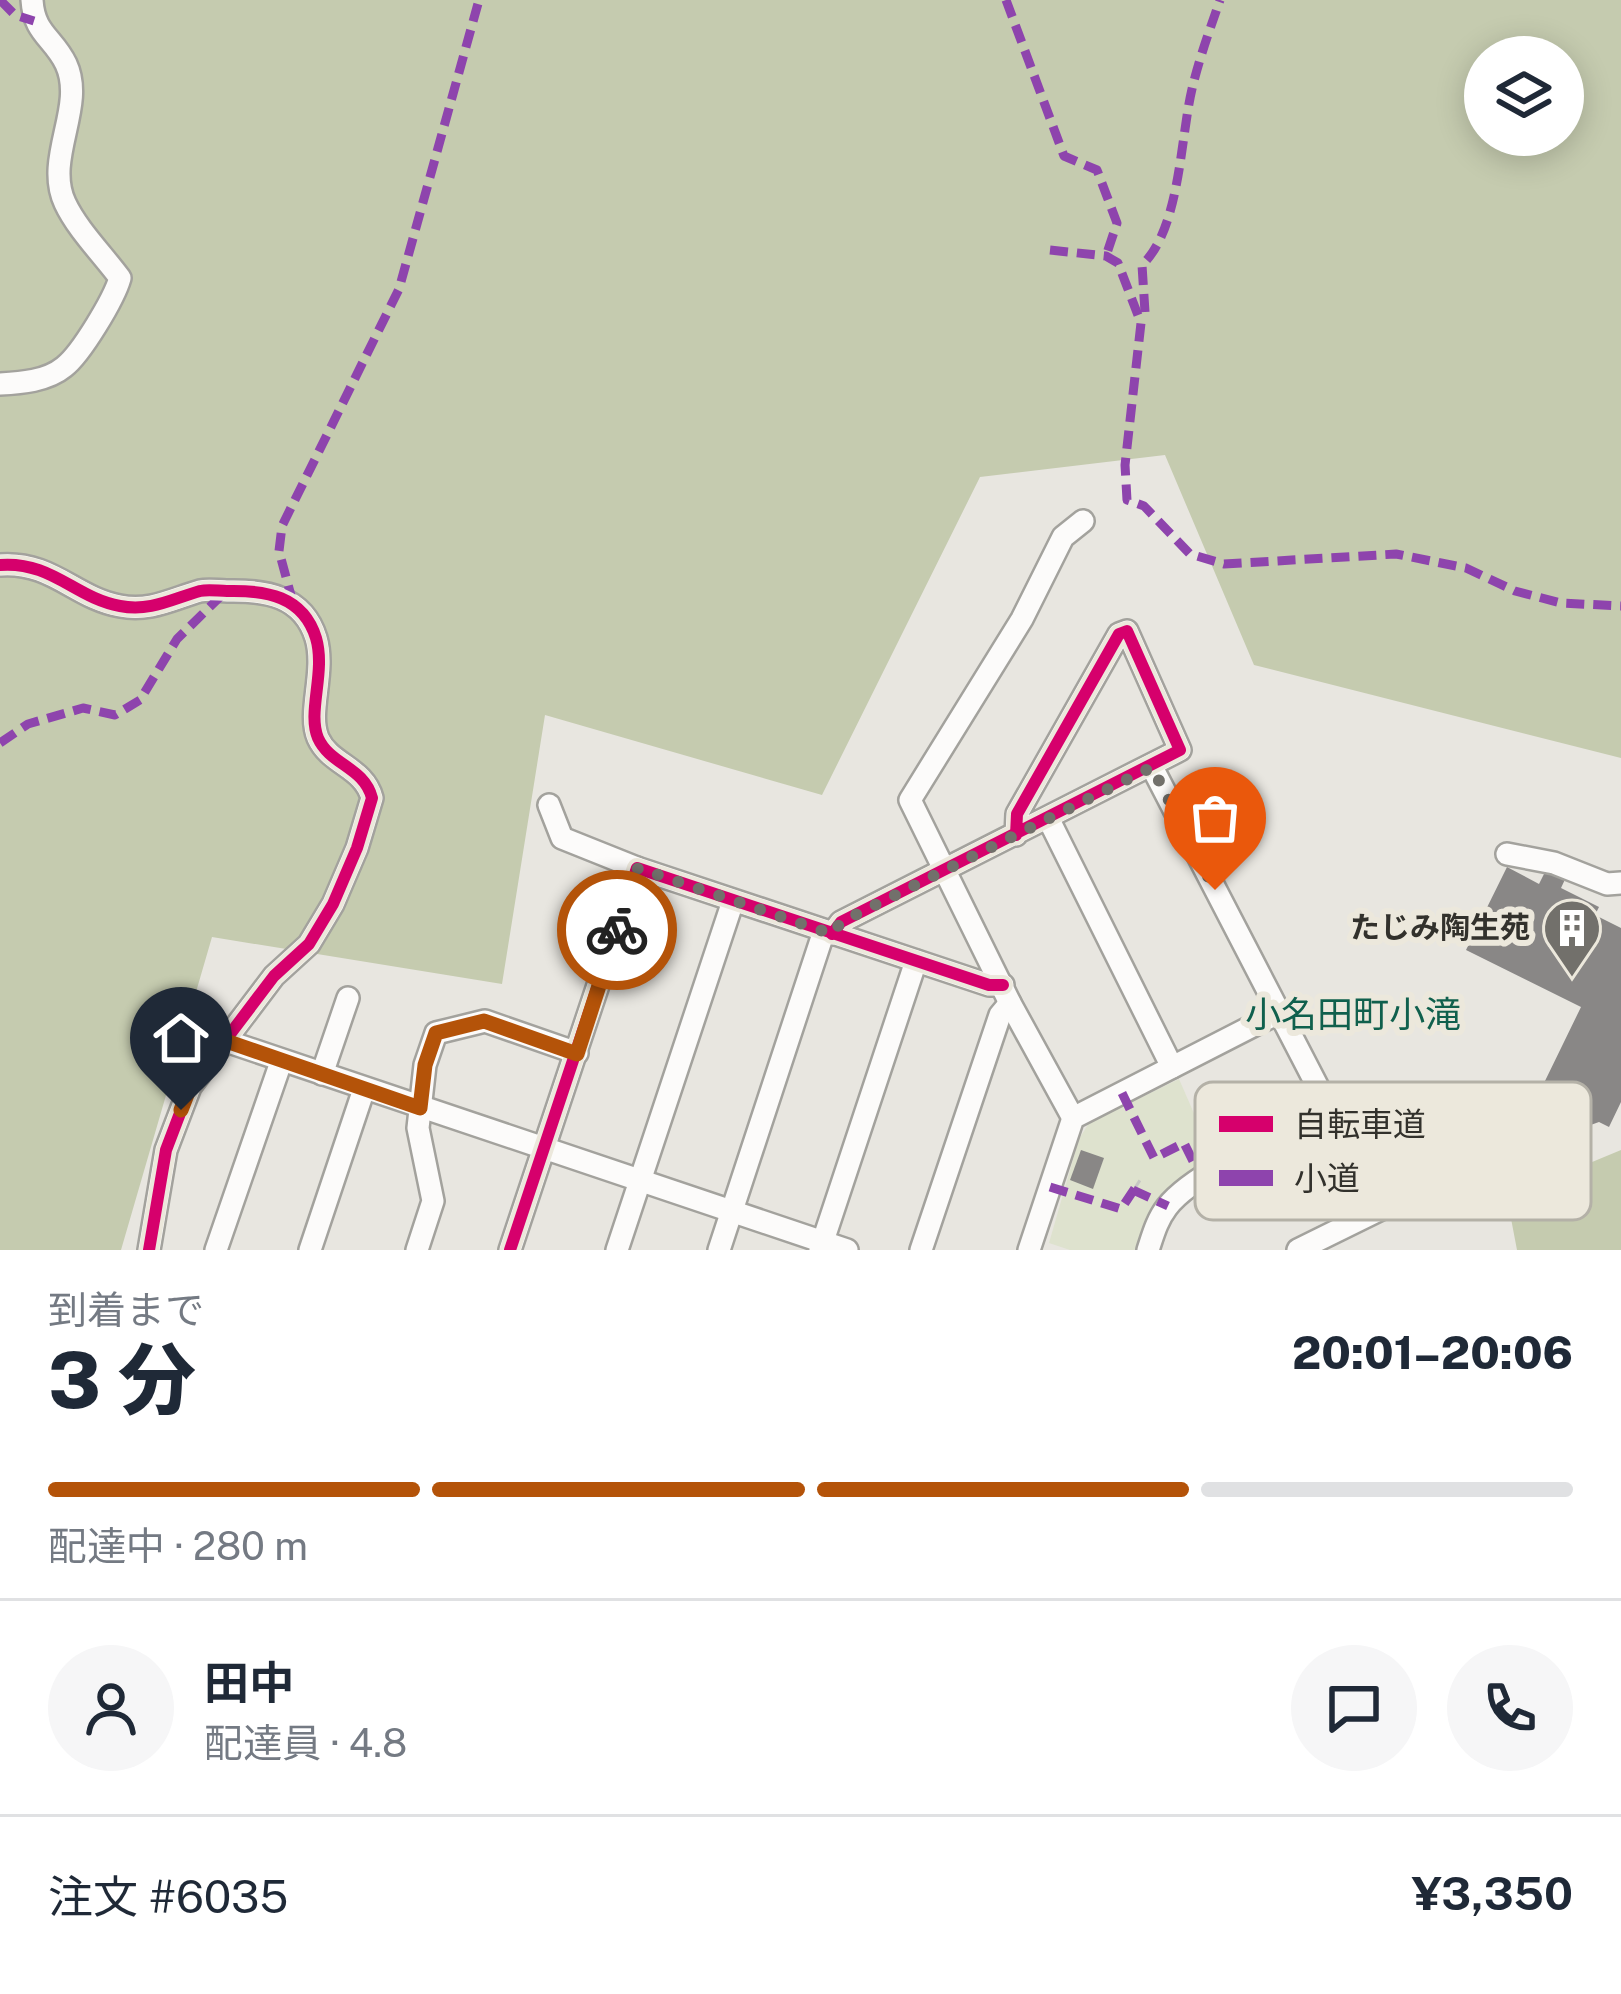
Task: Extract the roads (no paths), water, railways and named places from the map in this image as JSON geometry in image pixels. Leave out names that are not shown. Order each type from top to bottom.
[{"type":"street","points":[[0,384],[28,382],[65,367],[114,299],[120,278],[63,201],[59,158],[71,90],[66,65],[34,21],[32,0]]},
{"type":"street","points":[[1073,1118],[910,800],[1022,620],[1064,537],[1083,521]]},
{"type":"street","points":[[0,566],[20,564],[54,574],[119,606],[154,608],[205,590],[274,593],[293,603],[313,630],[321,675],[314,720],[317,735],[328,752],[367,782],[372,798],[333,904],[309,944],[274,976],[190,1087],[171,1132],[149,1250]]},
{"type":"street","points":[[719,1250],[828,933],[841,922],[1049,820],[1180,750],[1127,631],[1119,634],[1017,814],[1016,835]]},
{"type":"street","points":[[1152,767],[1313,1082]]},
{"type":"street","points":[[549,805],[562,838],[1006,994]]},
{"type":"street","points":[[1049,820],[1172,1067]]},
{"type":"street","points":[[1507,854],[1554,863],[1607,884],[1621,883]]},
{"type":"street","points":[[510,1250],[638,868]]},
{"type":"street","points":[[617,1250],[733,901]]},
{"type":"street","points":[[821,1246],[916,961]]},
{"type":"street","points":[[921,1250],[1006,994]]},
{"type":"street","points":[[322,1075],[348,998]]},
{"type":"street","points":[[1029,1250],[1073,1118],[1278,1013]]},
{"type":"street","points":[[417,1250],[433,1201],[418,1129],[425,1065],[436,1033],[484,1021],[577,1054]]},
{"type":"street","points":[[226,1041],[821,1246],[847,1250]]},
{"type":"street","points":[[216,1250],[280,1062]]},
{"type":"street","points":[[310,1250],[364,1090]]},
{"type":"street","points":[[1148,1250],[1156,1223],[1195,1182]]},
{"type":"street","points":[[1298,1250],[1359,1220]]},
{"type":"place","name":"たじみ陶生苑","points":[[1572,979]]},
{"type":"district","name":"小名田町小滝","points":[[1353,1014]]}]
